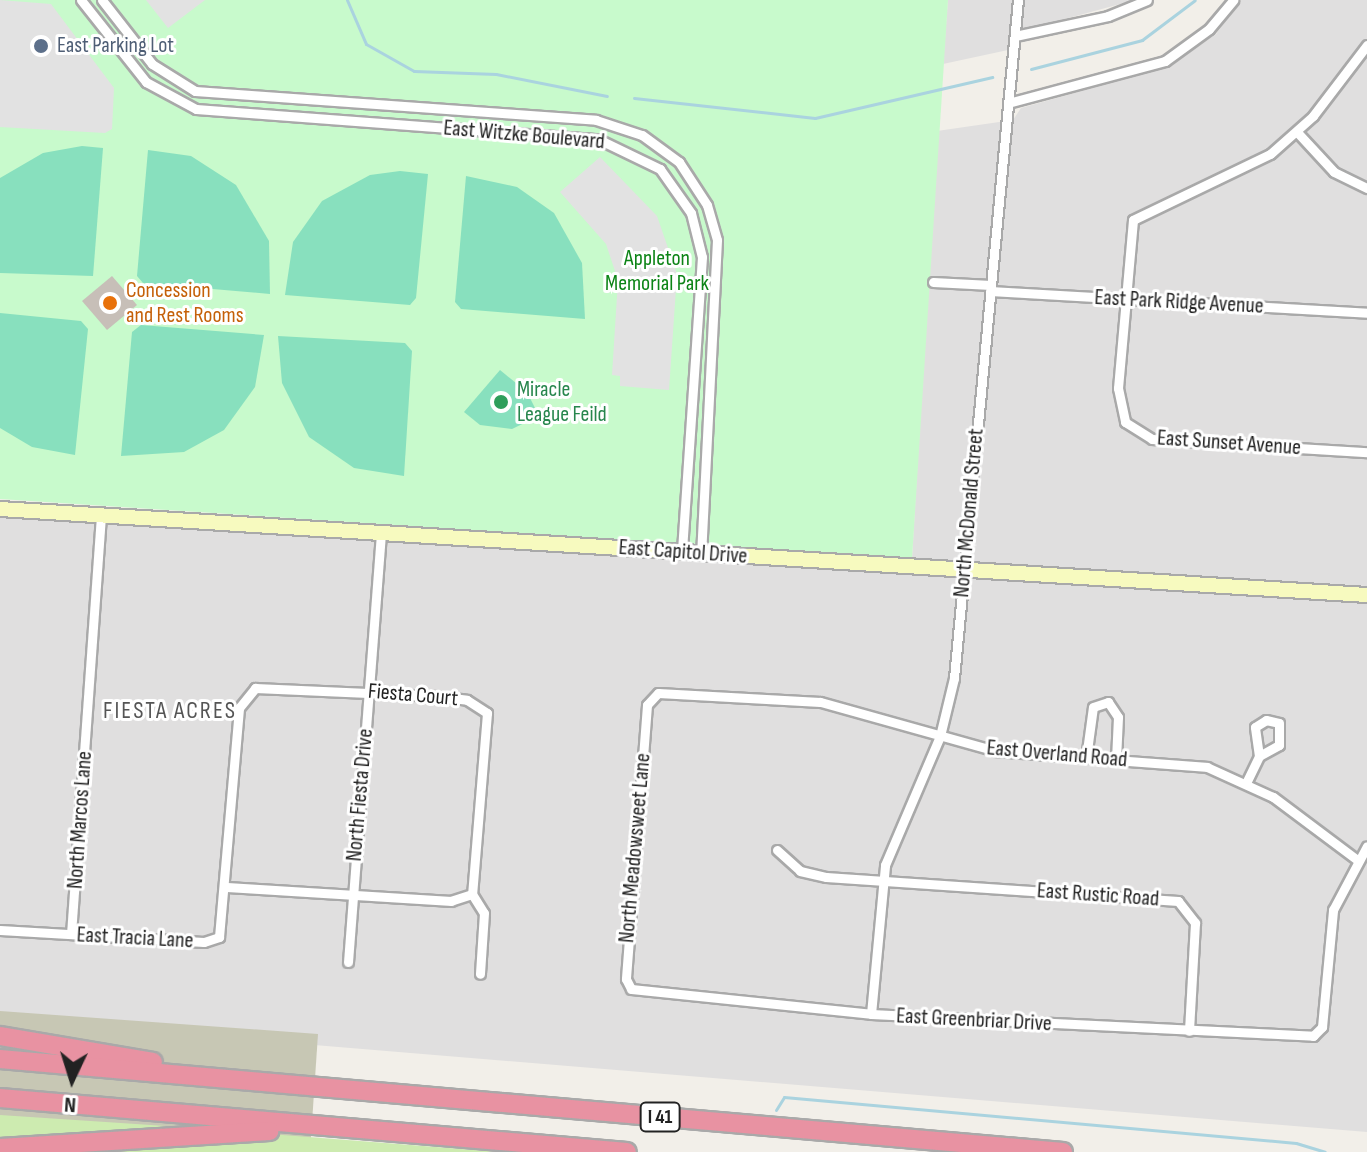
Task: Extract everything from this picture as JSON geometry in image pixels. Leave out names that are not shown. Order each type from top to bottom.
[{"type":"highway","points":[[0,1036],[258,1082]]},
{"type":"highway","name":"I 41","points":[[0,1059],[1063,1152]]},
{"type":"highway","name":"I 41","points":[[0,1098],[627,1152]]},
{"type":"highway","points":[[0,1148],[188,1133],[343,1136],[376,1130]]},
{"type":"street","name":"East Witzke Boulevard","points":[[81,0],[146,82],[196,109],[598,139],[660,169],[691,213],[702,257],[682,552]]},
{"type":"street","name":"East Witzke Boulevard","points":[[102,0],[160,71],[208,95],[596,120],[642,135],[679,162],[707,205],[717,240],[701,553]]},
{"type":"street","name":"North McDonald Street","points":[[871,1014],[881,881],[940,736],[954,678],[961,568],[1018,0]]},
{"type":"street","points":[[1015,36],[1108,16],[1147,0]]},
{"type":"street","points":[[1008,103],[1165,61],[1209,29],[1233,0]]},
{"type":"street","name":"East Sunset Avenue","points":[[1367,45],[1297,132],[1221,183],[1141,213],[1128,235],[1118,404],[1133,430],[1194,443],[1367,452]]},
{"type":"street","points":[[1297,132],[1334,172],[1367,188]]},
{"type":"street","name":"East Park Ridge Avenue","points":[[933,282],[1123,299],[1367,313]]},
{"type":"street","name":"East Capitol Drive","points":[[0,509],[1367,595]]},
{"type":"street","name":"North Marcos Lane","points":[[71,934],[101,515]]},
{"type":"street","name":"North Fiesta Drive","points":[[348,962],[381,532]]},
{"type":"street","name":"Fiesta Court","points":[[227,887],[239,708],[246,694],[271,685],[467,700],[487,713],[472,894]]},
{"type":"street","name":"East Overland Road","points":[[647,705],[652,696],[667,692],[820,702],[1008,753],[1207,767],[1247,781],[1356,859]]},
{"type":"street","points":[[1086,758],[1093,707],[1108,702],[1118,717],[1116,760]]},
{"type":"street","name":"North Meadowsweet Lane","points":[[631,989],[626,966],[647,705]]},
{"type":"street","points":[[1247,781],[1259,756]]},
{"type":"street","points":[[1356,859],[1367,846]]},
{"type":"street","points":[[777,850],[800,871],[881,881]]},
{"type":"street","name":"East Greenbriar Drive","points":[[631,989],[871,1014],[1189,1031],[1318,1034],[1333,910],[1356,859]]},
{"type":"street","name":"East Rustic Road","points":[[881,881],[1178,901],[1196,930],[1189,1031]]},
{"type":"street","points":[[227,887],[451,901],[472,894],[484,913],[480,974]]},
{"type":"street","name":"East Tracia Lane","points":[[0,930],[213,941],[222,930],[227,887]]},
{"type":"shaded area","name":"East Parking Lot","points":[[0,0],[51,4],[114,88],[112,129],[105,133],[0,127]]},
{"type":"shaded area","points":[[146,0],[205,0],[168,28]]},
{"type":"shaded area","points":[[948,0],[1135,0],[1010,34],[1008,50],[943,64]]},
{"type":"shaded area","points":[[1241,0],[1367,0],[1367,586],[912,559],[937,131],[1013,120],[1021,108],[1170,66],[1216,34]]},
{"type":"shaded area","points":[[600,157],[657,216],[677,274],[669,390],[620,386],[620,376],[612,375],[618,280],[606,244],[560,192]]},
{"type":"shaded area","points":[[0,515],[1367,601],[1367,1132],[0,1019]]},
{"type":"shaded area","points":[[0,1011],[318,1034],[310,1152],[0,1152]]},
{"type":"green space","name":"Appleton Memorial Park","points":[[0,0],[948,0],[912,559],[0,499]]},
{"type":"green space","points":[[82,146],[103,148],[93,276],[0,273],[0,178],[43,153]]},
{"type":"green space","points":[[148,150],[191,156],[236,185],[269,241],[270,294],[143,283],[137,276]]},
{"type":"green space","points":[[400,171],[428,174],[416,298],[410,305],[285,295],[293,242],[322,201],[370,175]]},
{"type":"green space","points":[[466,176],[517,187],[554,213],[582,263],[585,319],[461,309],[455,302]]},
{"type":"green space","points":[[0,313],[81,321],[88,329],[75,455],[32,447],[0,428]]},
{"type":"green space","points":[[141,325],[264,335],[255,387],[224,430],[184,452],[121,456],[132,332]]},
{"type":"green space","points":[[278,336],[405,343],[412,351],[404,476],[354,468],[309,437],[282,383]]},
{"type":"green space","name":"Miracle League Feild","points":[[500,370],[527,392],[539,416],[512,429],[480,425],[464,412]]},
{"type":"green space","points":[[0,1115],[181,1127],[500,1152],[0,1152]]},
{"type":"building","name":"Concession and Rest Rooms","points":[[112,276],[137,305],[107,330],[82,301]]},
{"type":"waterway","points":[[347,0],[366,44],[414,71],[496,74],[607,96]]},
{"type":"waterway","points":[[1031,69],[1142,40],[1195,0]]},
{"type":"waterway","points":[[634,98],[815,118],[992,77]]},
{"type":"waterway","points":[[776,1110],[784,1097],[1296,1143],[1325,1152]]},
{"type":"place","name":"East Parking Lot","points":[[41,46]]},
{"type":"place","name":"Concession and Rest Rooms","points":[[110,303]]},
{"type":"place","name":"Miracle League Feild","points":[[501,402]]},
{"type":"district","name":"FIESTA ACRES","points":[[170,711]]}]
